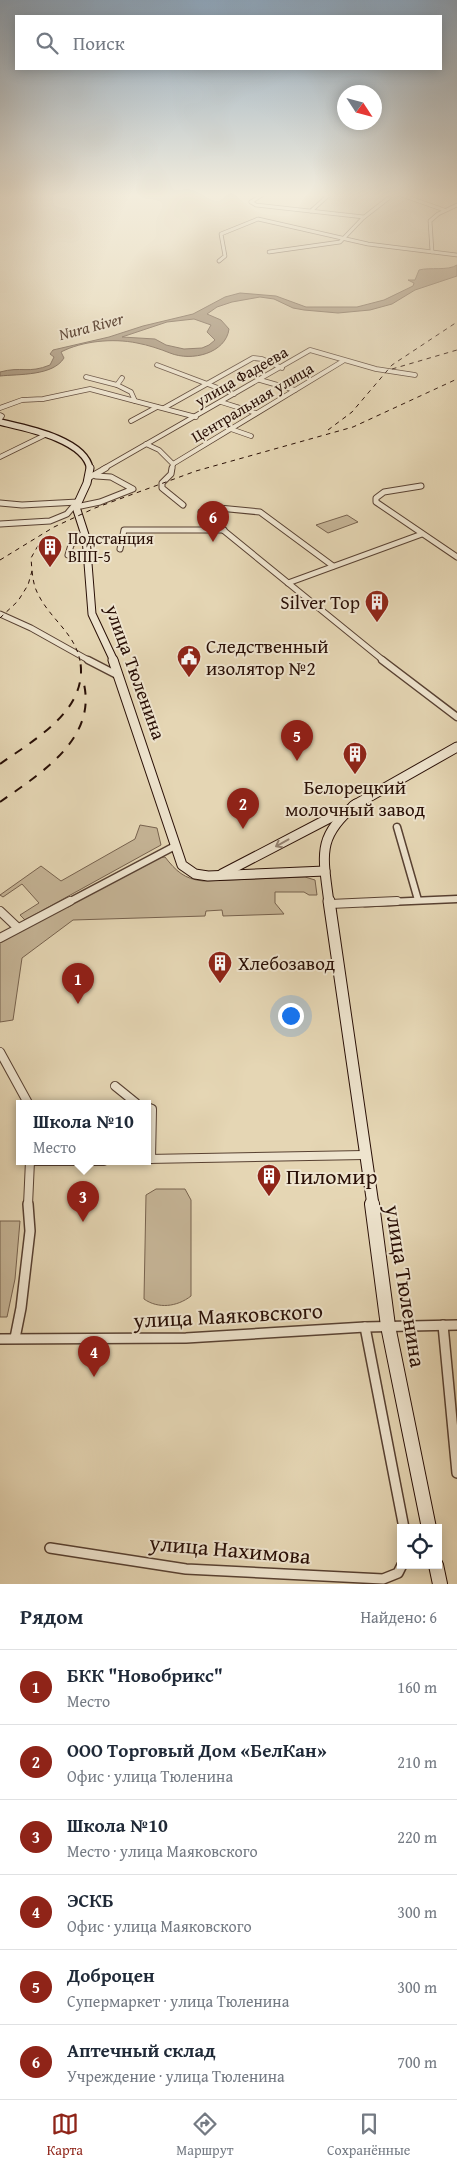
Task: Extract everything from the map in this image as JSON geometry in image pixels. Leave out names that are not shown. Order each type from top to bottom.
[{"type":"main road","points":[[437,1569],[440,1584]]},
{"type":"street","name":"улица Фадеева","points":[[90,477],[282,368],[310,350],[376,370],[414,375]]},
{"type":"street","points":[[164,408],[253,358],[262,359],[282,368]]},
{"type":"street","name":"Центральная улица","points":[[173,464],[343,361]]},
{"type":"street","points":[[157,365],[234,394]]},
{"type":"street","points":[[86,377],[117,385],[131,392],[135,401]]},
{"type":"street","points":[[117,385],[122,378]]},
{"type":"street","points":[[260,380],[295,390]]},
{"type":"street","points":[[0,408],[22,400],[43,399],[90,389],[196,417]]},
{"type":"street","points":[[222,402],[256,413]]},
{"type":"street","points":[[131,421],[157,407]]},
{"type":"street","points":[[0,419],[47,434],[85,456],[90,465],[90,477],[77,504],[67,514],[50,521],[0,524]]},
{"type":"street","points":[[231,429],[251,436]]},
{"type":"street","points":[[0,457],[47,434]]},
{"type":"street","points":[[146,444],[159,450],[173,464],[171,474],[162,482],[162,488],[183,505]]},
{"type":"street","points":[[0,503],[22,505],[100,502],[133,490],[125,483],[104,474],[90,477]]},
{"type":"street","points":[[421,486],[384,492],[378,495],[376,502],[457,557]]},
{"type":"street","name":"улица Тюленина","points":[[77,504],[84,533],[92,614],[119,676],[180,863],[198,875],[217,876],[325,871]]},
{"type":"street","points":[[334,566],[260,512],[219,508],[201,512],[369,650],[457,717]]},
{"type":"street","points":[[120,550],[124,530],[224,530]]},
{"type":"street","points":[[68,555],[71,545],[84,533]]},
{"type":"street","points":[[288,583],[422,534]]},
{"type":"street","points":[[0,614],[119,676]]},
{"type":"street","points":[[217,876],[356,804],[457,747]]},
{"type":"street","points":[[300,833],[318,831],[327,834],[338,819],[356,804]]},
{"type":"street","points":[[397,827],[418,900]]},
{"type":"street","name":"улица Тюленина","points":[[327,834],[325,871],[364,1155],[374,1208],[388,1326],[428,1524]]},
{"type":"street","points":[[0,938],[175,846]]},
{"type":"street","points":[[330,904],[457,899]]},
{"type":"street","points":[[0,911],[18,928]]},
{"type":"street","points":[[0,1052],[26,1100]]},
{"type":"street","points":[[115,1086],[132,1100]]},
{"type":"street","points":[[151,1109],[151,1126]]},
{"type":"street","points":[[151,1159],[364,1155]]},
{"type":"street","points":[[15,1338],[21,1308],[30,1232],[28,1215],[30,1165]]},
{"type":"street","points":[[443,1325],[457,1473]]},
{"type":"street","name":"улица Маяковского","points":[[0,1339],[186,1338],[365,1327],[457,1325]]},
{"type":"street","points":[[365,1327],[403,1524]]},
{"type":"street","name":"улица Нахимова","points":[[50,1548],[186,1569],[383,1579],[398,1573],[400,1569]]},
{"type":"shaded area","points":[[457,267],[457,276],[415,290],[392,304],[370,310],[338,313],[304,310],[293,308],[274,299],[260,297],[217,307],[207,314],[221,320],[229,329],[227,337],[215,350],[198,356],[179,356],[150,346],[128,342],[88,343],[61,352],[64,358],[59,364],[44,371],[0,376],[0,372],[30,370],[50,365],[54,357],[50,354],[53,350],[193,314],[225,297],[240,293],[276,296],[306,307],[357,307],[384,300],[413,286],[414,283],[408,280],[415,280],[419,270]],"holes":[[[194,319],[211,325],[207,332],[215,340],[202,348],[184,349],[166,345],[155,339],[122,337],[167,322]]]},
{"type":"shaded area","points":[[347,515],[358,522],[328,533],[316,525]]},
{"type":"shaded area","points":[[140,825],[157,828],[161,845],[25,920],[20,915],[39,903],[22,884],[3,897],[0,895],[41,866],[61,881],[135,839]]},
{"type":"shaded area","points":[[165,857],[181,874],[196,880],[305,877],[315,880],[317,895],[309,895],[304,892],[275,892],[275,903],[284,914],[223,916],[222,910],[206,911],[205,916],[73,920],[22,958],[13,1020],[0,1022],[0,941],[155,858]]},
{"type":"shaded area","points":[[156,1189],[185,1189],[191,1200],[191,1296],[180,1303],[168,1305],[155,1304],[144,1299],[146,1195]]},
{"type":"shaded area","points":[[0,1221],[20,1221],[15,1279],[7,1317],[0,1317]]},
{"type":"railway","points":[[328,430],[352,412],[392,365],[457,322]]},
{"type":"railway","points":[[392,369],[457,350]]},
{"type":"railway","points":[[0,560],[54,527],[95,508],[196,471],[353,427],[457,379]]},
{"type":"railway","points":[[32,571],[31,558],[44,535]]},
{"type":"railway","points":[[0,618],[18,601],[28,585],[32,571]]},
{"type":"railway","points":[[32,571],[38,594],[68,634],[80,661]]},
{"type":"railway","points":[[0,764],[43,733],[68,708],[76,694],[81,678],[80,660]]},
{"type":"railway","points":[[0,802],[48,766],[63,752],[75,736],[83,719],[86,701],[83,680]]},
{"type":"place","name":"Аптечный склад","points":[[213,542]]},
{"type":"place","name":"Подстанция ВПП-5","points":[[50,568]]},
{"type":"place","name":"Silver Top","points":[[377,623]]},
{"type":"place","name":"Следственный изолятор №2","points":[[189,678]]},
{"type":"place","name":"Доброцен","points":[[297,761]]},
{"type":"place","name":"Белорецкий молочный завод","points":[[355,775]]},
{"type":"place","name":"ООО Торговый Дом «БелКан»","points":[[243,829]]},
{"type":"place","name":"Хлебозавод","points":[[220,984]]},
{"type":"place","name":"БКК \"Новобрикс\"","points":[[78,1004]]},
{"type":"place","name":"Пиломир","points":[[269,1197]]},
{"type":"place","name":"Школа №10","points":[[83,1222]]},
{"type":"place","name":"ЭСКБ","points":[[94,1377]]},
{"type":"water label","name":"Nura River","points":[[91,326]]}]
